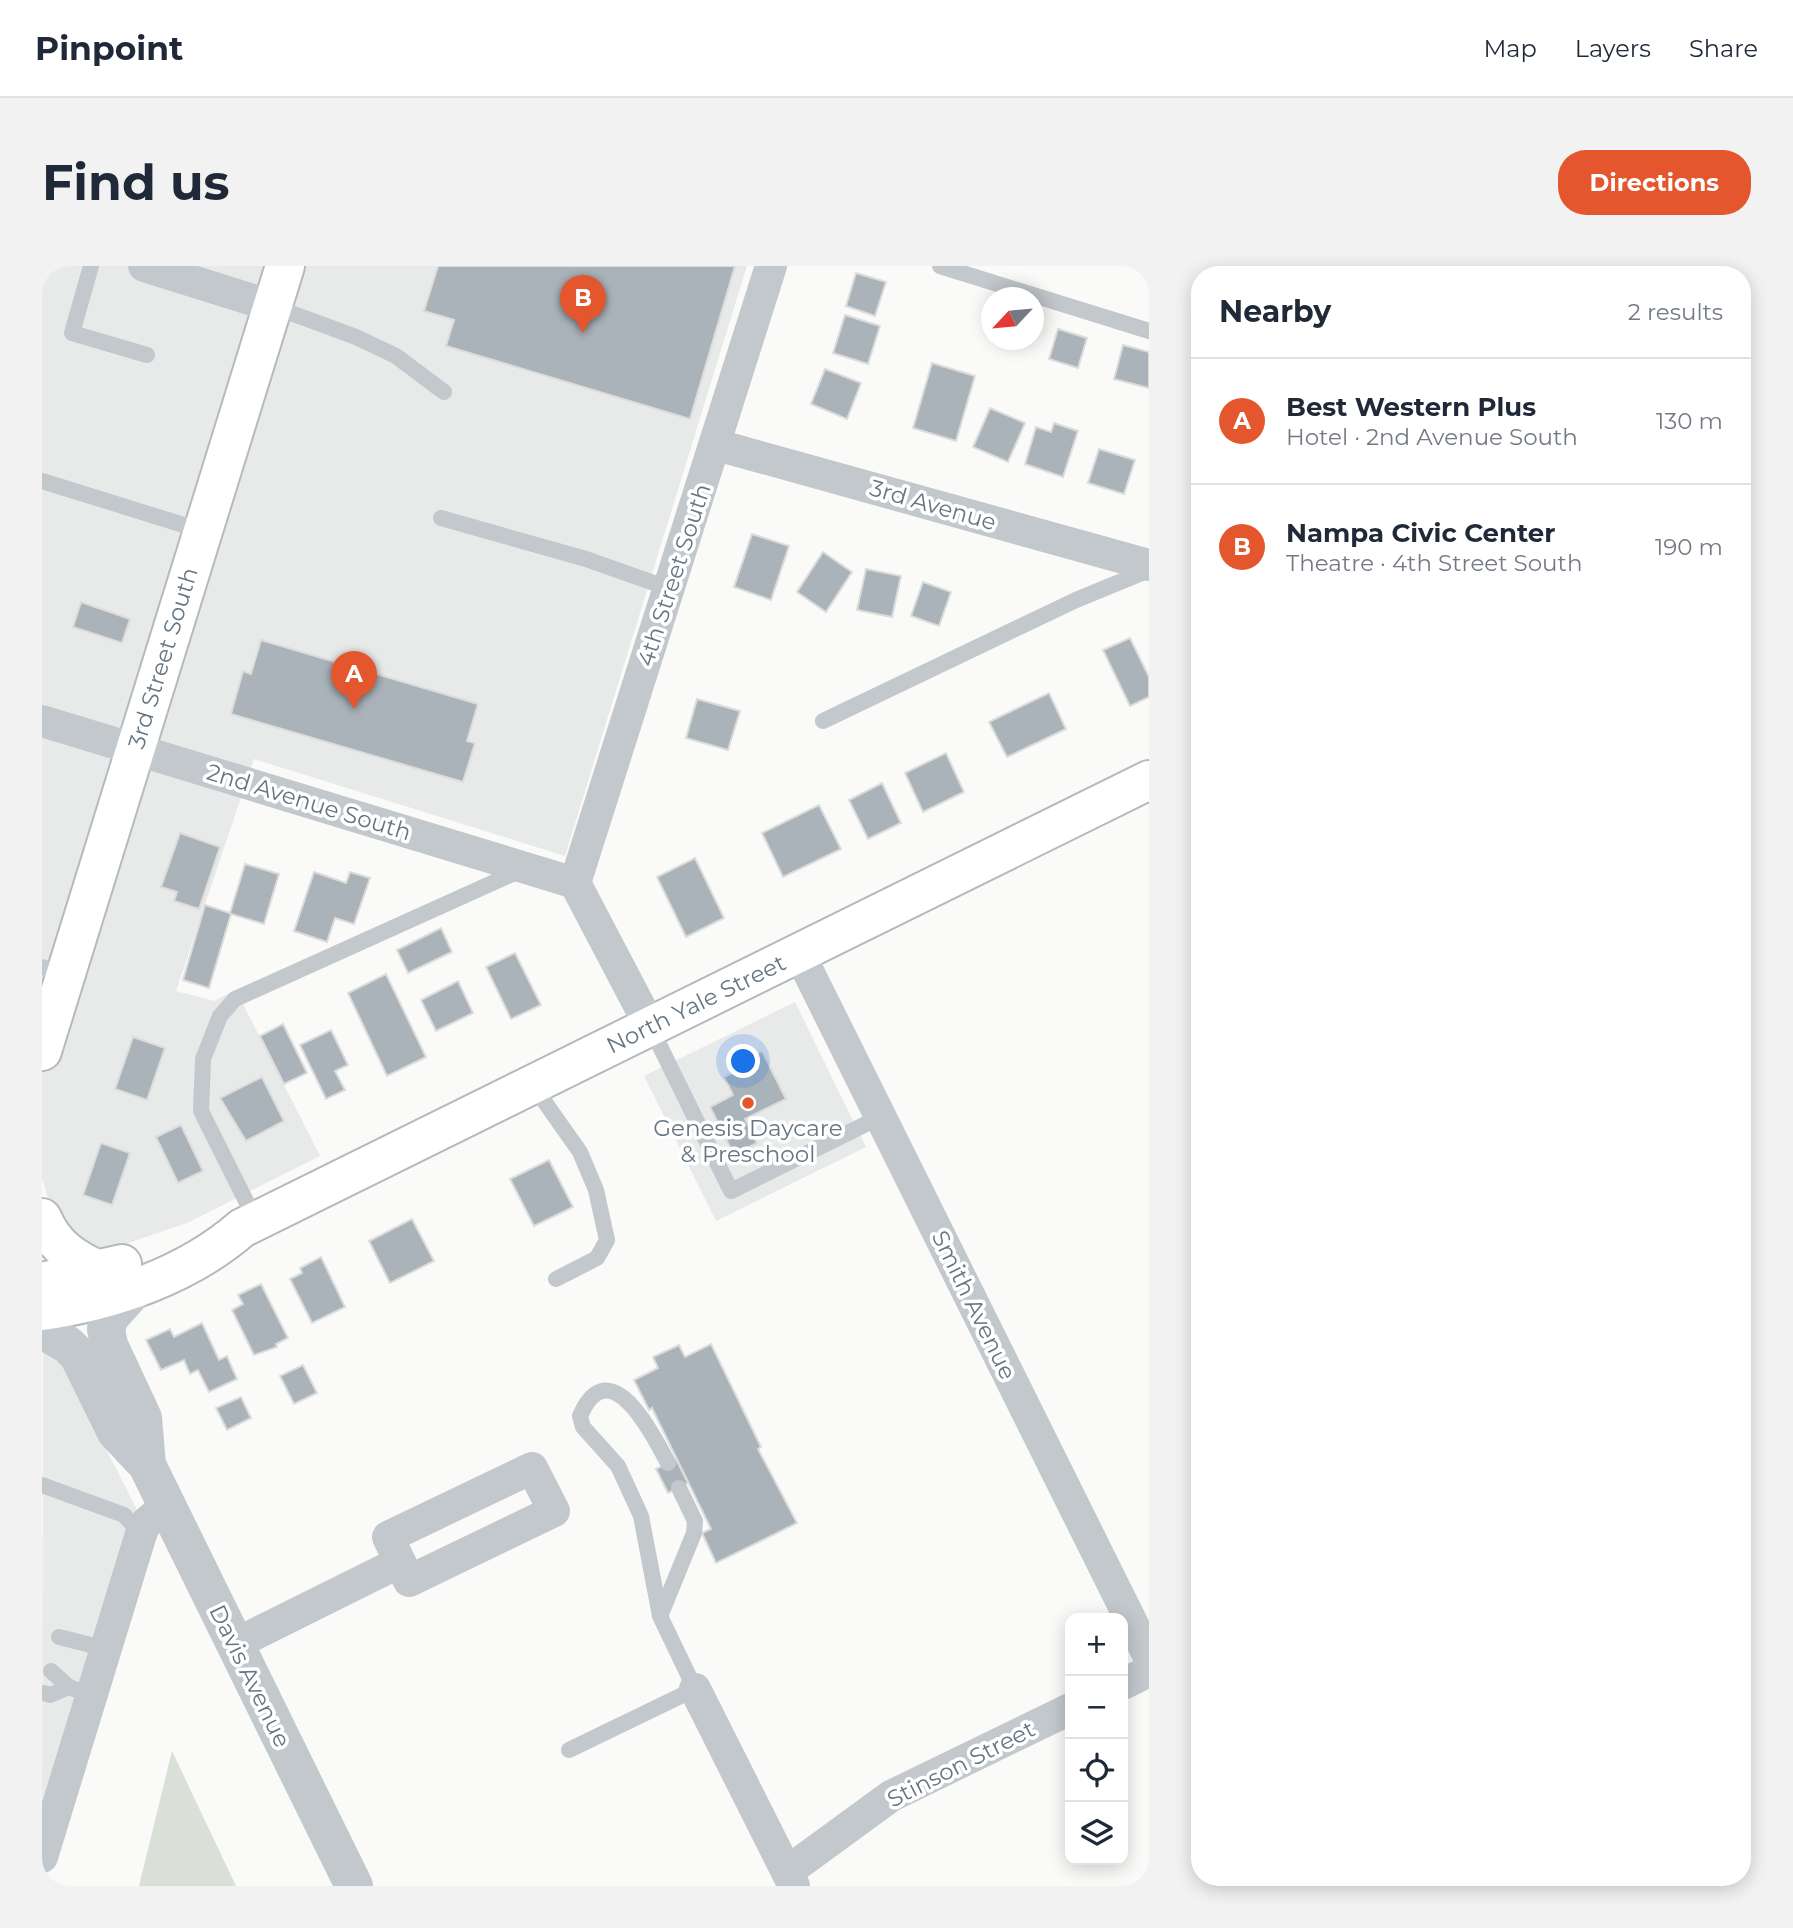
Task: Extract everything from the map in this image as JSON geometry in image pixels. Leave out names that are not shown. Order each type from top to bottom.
[{"type":"main road","name":"3rd Street South","points":[[42,1051],[54,971],[135,749],[285,266]]},
{"type":"main road","name":"North Yale Street","points":[[47,1302],[137,1287],[215,1252],[249,1224],[1149,780]]},
{"type":"main road","points":[[42,1218],[62,1249],[79,1262],[101,1271]]},
{"type":"main road","name":"North Yale Street","points":[[47,1302],[101,1271],[148,1255],[201,1231],[249,1224]]},
{"type":"street","points":[[144,266],[272,306]]},
{"type":"street","name":"4th Street South","points":[[575,883],[771,266]]},
{"type":"street","name":"3rd Avenue","points":[[716,445],[1149,568]]},
{"type":"street","name":"2nd Avenue South","points":[[42,721],[575,883]]},
{"type":"street","points":[[575,883],[650,1026]]},
{"type":"street","name":"Smith Avenue","points":[[799,953],[1149,1657]]},
{"type":"street","name":"Davis Avenue","points":[[137,1287],[110,1317],[106,1329],[109,1345],[143,1418],[147,1465]]},
{"type":"street","name":"Davis Avenue","points":[[47,1302],[68,1345],[78,1355],[116,1432],[147,1465],[354,1886]]},
{"type":"street","points":[[533,1468],[554,1511],[409,1581],[400,1562],[388,1537],[533,1468]]},
{"type":"street","points":[[42,1857],[81,1692],[107,1649],[146,1523],[166,1506]]},
{"type":"street","points":[[235,1644],[400,1562]]},
{"type":"street","points":[[1128,1682],[1149,1671]]},
{"type":"street","points":[[695,1689],[791,1879]]},
{"type":"street","name":"Stinson Street","points":[[791,1879],[891,1796],[1065,1711]]},
{"type":"lane","points":[[91,266],[72,333],[147,355]]},
{"type":"lane","points":[[940,266],[1149,331]]},
{"type":"lane","points":[[272,306],[356,337],[396,356],[444,392]]},
{"type":"lane","points":[[42,481],[203,531]]},
{"type":"lane","points":[[440,518],[586,559],[668,588]]},
{"type":"lane","points":[[823,721],[1149,568]]},
{"type":"lane","points":[[249,1224],[201,1111],[203,1059],[220,1016],[235,999],[526,868]]},
{"type":"lane","points":[[650,1026],[731,1191],[880,1117]]},
{"type":"lane","points":[[532,1084],[580,1152],[596,1191],[607,1240],[597,1258],[556,1279]]},
{"type":"lane","points":[[569,1750],[695,1689],[660,1616],[641,1516],[618,1466],[583,1427],[580,1416],[584,1406],[591,1398],[614,1390],[629,1399],[668,1463]]},
{"type":"lane","points":[[42,1485],[124,1515],[141,1534]]},
{"type":"lane","points":[[660,1616],[694,1533],[695,1521],[679,1488]]},
{"type":"lane","points":[[59,1637],[107,1649]]},
{"type":"lane","points":[[51,1671],[81,1692]]},
{"type":"lane","points":[[44,1693],[50,1695],[81,1692]]},
{"type":"shaded area","points":[[42,266],[747,266],[565,856],[254,759],[176,991],[214,1001],[236,990],[320,1156],[187,1223],[108,1250],[88,1249],[67,1229],[48,1199],[42,1178]]},
{"type":"shaded area","points":[[795,1002],[866,1147],[716,1221],[644,1076]]},
{"type":"shaded area","points":[[43,1348],[65,1368],[137,1510],[42,1814]]},
{"type":"shaded area","points":[[172,1751],[236,1886],[139,1886]]},
{"type":"building","points":[[438,266],[735,266],[690,419],[446,346],[454,320],[424,311]]},
{"type":"building","points":[[856,273],[886,282],[875,316],[846,306]]},
{"type":"building","points":[[845,315],[880,326],[868,364],[833,353]]},
{"type":"building","points":[[1058,329],[1087,338],[1078,368],[1049,359]]},
{"type":"building","points":[[1123,345],[1149,352],[1149,388],[1114,379]]},
{"type":"building","points":[[932,363],[975,376],[956,441],[913,428]]},
{"type":"building","points":[[825,369],[861,383],[847,419],[811,404]]},
{"type":"building","points":[[990,408],[1025,423],[1008,462],[973,447]]},
{"type":"building","points":[[1054,423],[1078,431],[1063,477],[1025,464],[1036,427],[1051,432]]},
{"type":"building","points":[[1099,449],[1135,460],[1124,494],[1088,483]]},
{"type":"building","points":[[752,534],[789,546],[771,600],[734,587]]},
{"type":"building","points":[[823,552],[852,572],[826,612],[797,592]]},
{"type":"building","points":[[866,569],[901,576],[892,617],[857,610]]},
{"type":"building","points":[[923,582],[951,592],[939,626],[911,616]]},
{"type":"building","points":[[81,602],[130,619],[122,643],[73,627]]},
{"type":"building","points":[[1130,638],[1149,677],[1149,697],[1130,706],[1103,650]]},
{"type":"building","points":[[261,640],[478,704],[467,741],[475,743],[463,782],[231,714],[243,671],[251,674]]},
{"type":"building","points":[[1049,693],[1066,729],[1007,757],[989,722]]},
{"type":"building","points":[[697,699],[740,711],[728,750],[686,738]]},
{"type":"building","points":[[946,753],[964,792],[923,812],[905,773]]},
{"type":"building","points":[[882,783],[901,823],[868,839],[849,800]]},
{"type":"building","points":[[819,805],[841,849],[783,877],[762,833]]},
{"type":"building","points":[[180,833],[220,847],[199,909],[174,901],[177,892],[161,887]]},
{"type":"building","points":[[695,858],[724,918],[686,937],[657,877]]},
{"type":"building","points":[[245,864],[279,874],[264,924],[231,914],[209,988],[183,980],[205,905],[230,913]]},
{"type":"building","points":[[314,872],[346,883],[350,872],[370,878],[354,924],[335,918],[327,942],[294,931]]},
{"type":"building","points":[[441,928],[452,952],[408,973],[397,950]]},
{"type":"building","points":[[515,953],[541,1005],[511,1019],[486,967]]},
{"type":"building","points":[[386,974],[426,1057],[387,1076],[348,993]]},
{"type":"building","points":[[458,981],[473,1013],[436,1031],[421,1000]]},
{"type":"building","points":[[283,1024],[307,1073],[284,1084],[260,1036]]},
{"type":"building","points":[[331,1030],[348,1065],[335,1071],[345,1090],[326,1099],[300,1045]]},
{"type":"building","points":[[133,1037],[165,1048],[147,1100],[115,1089]]},
{"type":"building","name":"Genesis Daycare & Preschool","points":[[762,1051],[786,1099],[745,1119],[757,1143],[734,1155],[710,1107],[733,1095],[724,1077],[742,1068],[739,1063]]},
{"type":"building","points":[[262,1077],[284,1121],[246,1141],[220,1098]]},
{"type":"building","points":[[181,1125],[203,1171],[178,1183],[156,1137]]},
{"type":"building","points":[[101,1143],[130,1153],[112,1205],[83,1195]]},
{"type":"building","points":[[549,1160],[573,1207],[534,1226],[510,1179]]},
{"type":"building","points":[[412,1219],[434,1261],[390,1283],[369,1241]]},
{"type":"building","points":[[321,1257],[345,1307],[312,1323],[290,1279],[302,1273],[300,1268]]},
{"type":"building","points":[[261,1284],[288,1338],[276,1344],[277,1347],[254,1355],[232,1310],[243,1304],[238,1295]]},
{"type":"building","points":[[202,1323],[219,1360],[227,1356],[237,1379],[209,1392],[198,1370],[190,1374],[184,1360],[161,1370],[146,1340],[170,1329],[174,1337]]},
{"type":"building","points":[[711,1344],[761,1447],[758,1449],[797,1523],[716,1563],[702,1533],[711,1529],[652,1408],[649,1410],[634,1380],[658,1368],[653,1357],[679,1345],[685,1357]]},
{"type":"building","points":[[303,1365],[317,1393],[294,1404],[280,1376]]},
{"type":"building","points":[[241,1397],[251,1418],[227,1430],[216,1408]]},
{"type":"building","points":[[676,1459],[688,1483],[668,1493],[656,1469]]},
{"type":"place","name":"Nampa Civic Center","points":[[583,333]]},
{"type":"place","name":"Best Western Plus","points":[[354,709]]},
{"type":"place","name":"Genesis Daycare & Preschool","points":[[748,1103]]}]
